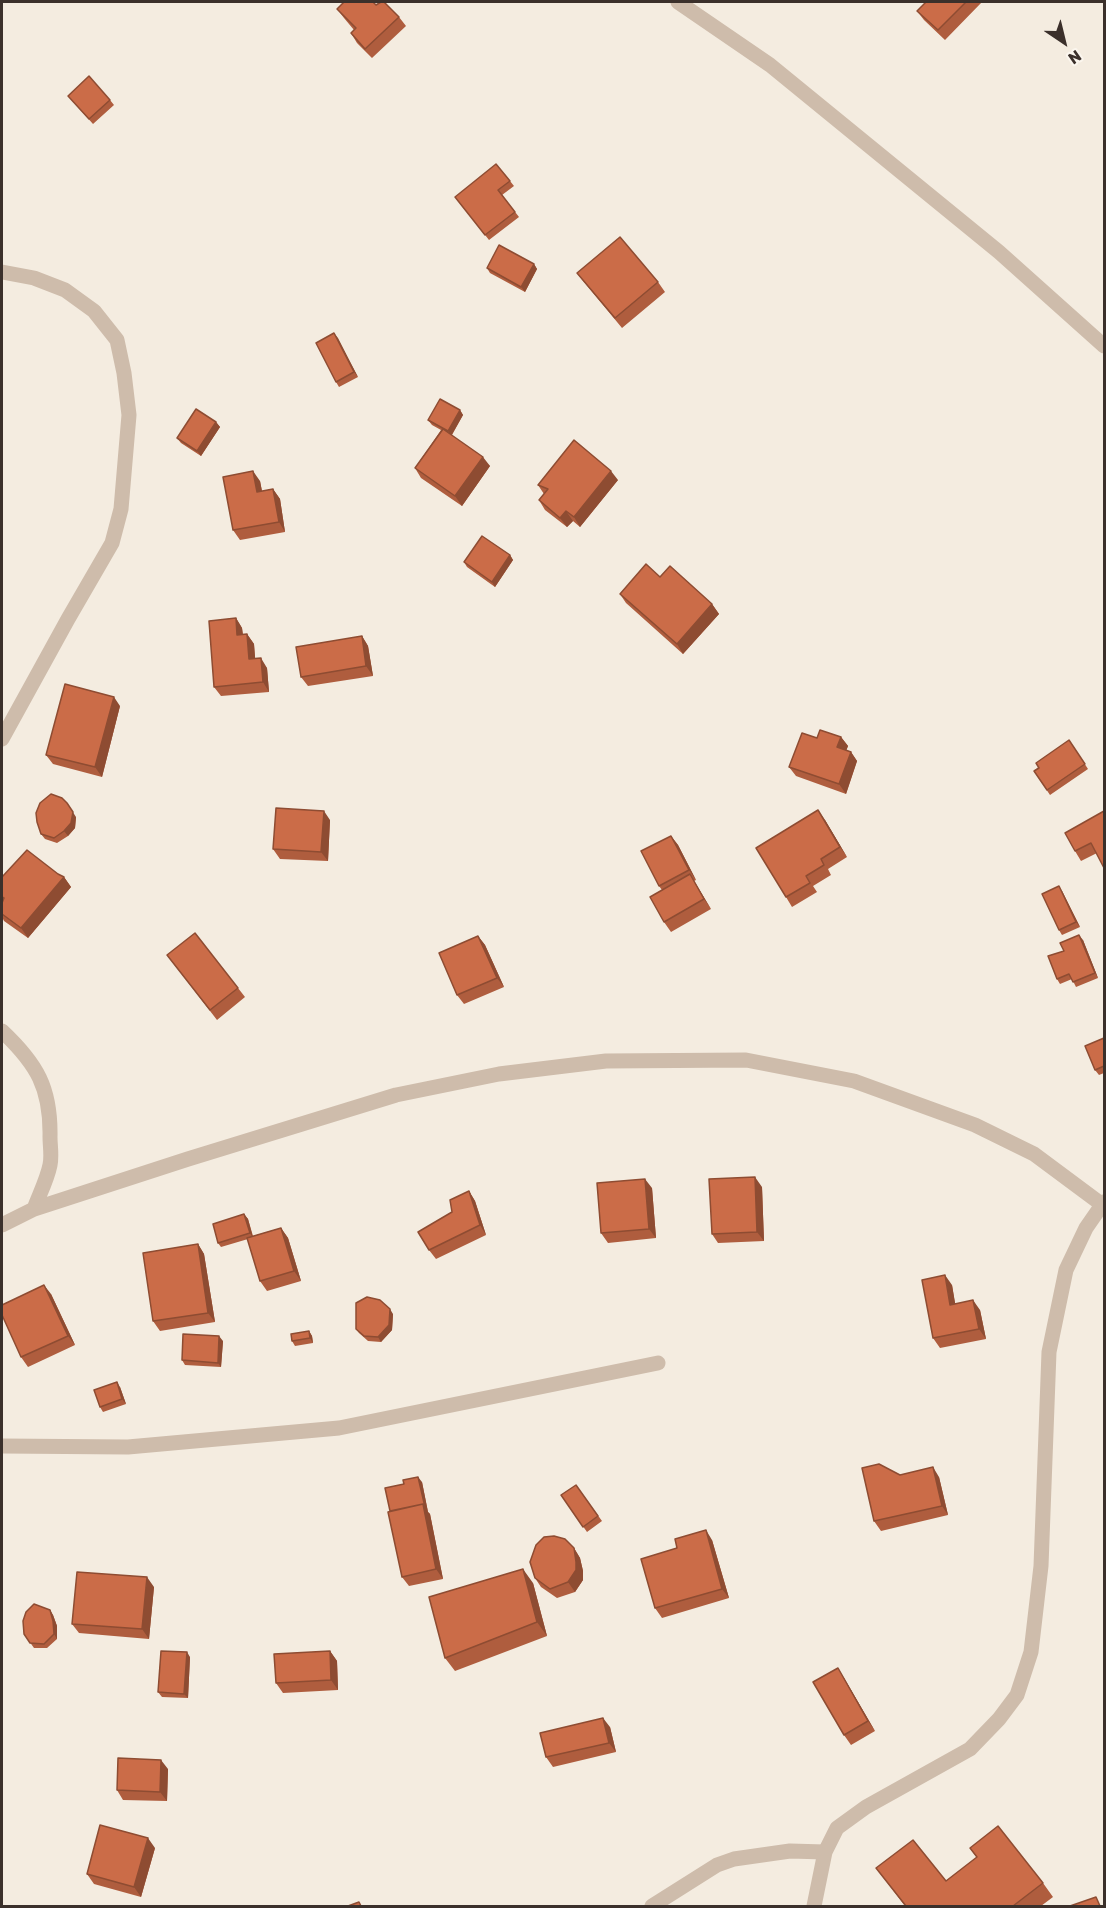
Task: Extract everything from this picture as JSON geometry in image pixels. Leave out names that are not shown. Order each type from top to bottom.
[{"type":"street","points":[[678,2],[770,65],[999,252],[1104,346]]},
{"type":"street","points":[[2,272],[34,278],[65,290],[94,311],[117,340],[129,416],[122,509],[112,543],[2,740]]},
{"type":"street","points":[[2,1031],[21,1049],[41,1078],[48,1100],[51,1126],[50,1165],[34,1209]]},
{"type":"street","points":[[2,1225],[34,1209],[199,1155],[396,1095],[499,1074],[606,1061],[746,1060],[854,1081],[975,1125],[1034,1154],[1104,1204],[1086,1228],[1066,1270],[1049,1352],[1041,1566],[1031,1652],[1017,1695],[999,1719],[970,1749],[866,1808],[837,1828],[825,1852],[814,1906]]},
{"type":"street","points":[[2,1446],[128,1447],[339,1428],[658,1363]]},
{"type":"street","points":[[652,1906],[717,1864],[734,1859],[790,1851],[825,1852]]},
{"type":"building","points":[[344,2],[373,2],[376,5],[384,2],[399,17],[365,49],[351,33],[356,28],[337,9]]},
{"type":"building","points":[[926,2],[966,2],[938,30],[917,11]]},
{"type":"building","points":[[89,76],[110,100],[89,119],[68,96]]},
{"type":"building","points":[[496,164],[510,181],[498,190],[515,212],[485,235],[455,197]]},
{"type":"building","points":[[620,237],[658,282],[615,318],[577,273]]},
{"type":"building","points":[[499,245],[534,264],[521,287],[487,268]]},
{"type":"building","points":[[334,333],[354,372],[336,382],[316,343]]},
{"type":"building","points":[[440,399],[460,410],[448,431],[428,420]]},
{"type":"building","points":[[196,409],[216,422],[197,451],[177,438]]},
{"type":"building","points":[[443,429],[483,457],[455,496],[415,468]]},
{"type":"building","points":[[574,440],[611,471],[574,517],[566,511],[560,518],[539,500],[548,489],[538,485]]},
{"type":"building","points":[[253,471],[257,492],[273,489],[279,522],[233,530],[223,477]]},
{"type":"building","points":[[482,536],[510,555],[492,582],[464,562]]},
{"type":"building","points":[[646,564],[660,577],[670,566],[712,604],[677,644],[620,594]]},
{"type":"building","points":[[236,618],[237,635],[247,634],[249,659],[261,658],[263,682],[214,687],[209,621]]},
{"type":"building","points":[[362,636],[366,666],[301,677],[296,647]]},
{"type":"building","points":[[65,684],[114,697],[95,767],[46,755]]},
{"type":"building","points":[[820,730],[841,737],[837,747],[851,752],[839,784],[789,767],[802,733],[817,738]]},
{"type":"building","points":[[1069,740],[1085,764],[1047,790],[1034,771],[1039,768],[1036,763]]},
{"type":"building","points":[[51,794],[62,798],[73,812],[71,823],[54,838],[41,834],[36,813],[40,803]]},
{"type":"building","points":[[276,808],[324,811],[321,852],[273,849]]},
{"type":"building","points":[[818,810],[840,847],[821,859],[824,865],[806,876],[810,883],[786,897],[756,848]]},
{"type":"building","points":[[1104,811],[1104,868],[1091,843],[1075,851],[1065,833]]},
{"type":"building","points":[[671,836],[689,870],[659,886],[641,851]]},
{"type":"building","points":[[27,850],[64,877],[21,928],[2,914],[4,898],[2,897],[2,877]]},
{"type":"building","points":[[690,874],[704,899],[664,922],[650,897]]},
{"type":"building","points":[[1059,886],[1076,922],[1059,930],[1042,894]]},
{"type":"building","points":[[195,933],[238,988],[210,1010],[167,955]]},
{"type":"building","points":[[1079,935],[1095,973],[1073,982],[1069,974],[1057,979],[1048,956],[1064,951],[1060,943]]},
{"type":"building","points":[[478,936],[497,978],[457,995],[439,953]]},
{"type":"building","points":[[1104,1038],[1104,1066],[1095,1070],[1085,1046]]},
{"type":"building","points":[[755,1177],[757,1232],[712,1234],[709,1179]]},
{"type":"building","points":[[645,1179],[649,1229],[601,1233],[597,1183]]},
{"type":"building","points":[[469,1191],[480,1225],[429,1250],[418,1232],[452,1212],[450,1200]]},
{"type":"building","points":[[244,1214],[250,1233],[218,1243],[213,1224]]},
{"type":"building","points":[[281,1228],[294,1271],[260,1281],[247,1238]]},
{"type":"building","points":[[198,1244],[208,1313],[153,1321],[143,1253]]},
{"type":"building","points":[[945,1275],[950,1305],[973,1300],[979,1329],[933,1338],[922,1280]]},
{"type":"building","points":[[44,1285],[68,1336],[21,1357],[2,1315],[2,1305]]},
{"type":"building","points":[[367,1297],[380,1300],[390,1309],[389,1325],[378,1337],[364,1336],[356,1329],[356,1303]]},
{"type":"building","points":[[309,1331],[310,1338],[292,1341],[291,1334]]},
{"type":"building","points":[[183,1334],[219,1336],[218,1363],[182,1360]]},
{"type":"building","points":[[117,1382],[122,1399],[100,1407],[94,1390]]},
{"type":"building","points":[[879,1464],[900,1475],[933,1467],[942,1506],[874,1521],[862,1468]]},
{"type":"building","points":[[418,1477],[425,1507],[423,1504],[390,1511],[385,1488],[404,1484],[403,1480]]},
{"type":"building","points":[[576,1485],[598,1516],[583,1527],[561,1495]]},
{"type":"building","points":[[423,1504],[436,1569],[402,1577],[388,1512]]},
{"type":"building","points":[[706,1530],[722,1589],[655,1608],[641,1559],[677,1548],[675,1539]]},
{"type":"building","points":[[554,1536],[565,1539],[574,1548],[576,1570],[568,1582],[550,1589],[535,1578],[530,1562],[536,1545],[544,1537]]},
{"type":"building","points":[[523,1569],[537,1622],[445,1658],[429,1597]]},
{"type":"building","points":[[77,1572],[147,1577],[142,1629],[72,1624]]},
{"type":"building","points":[[34,1604],[50,1610],[53,1621],[54,1634],[44,1644],[30,1643],[24,1634],[23,1621],[26,1612]]},
{"type":"building","points":[[161,1651],[187,1652],[184,1694],[158,1692]]},
{"type":"building","points":[[330,1651],[331,1680],[276,1683],[274,1654]]},
{"type":"building","points":[[838,1668],[868,1721],[844,1735],[813,1682]]},
{"type":"building","points":[[603,1718],[609,1743],[546,1757],[540,1733]]},
{"type":"building","points":[[118,1758],[161,1760],[160,1792],[117,1790]]},
{"type":"building","points":[[100,1825],[148,1838],[134,1887],[87,1874]]},
{"type":"building","points":[[998,1826],[1043,1883],[1013,1906],[906,1906],[876,1868],[913,1840],[946,1881],[977,1857],[970,1848]]},
{"type":"building","points":[[1096,1897],[1100,1906],[1070,1906]]},
{"type":"building","points":[[359,1902],[361,1906],[348,1906]]}]
